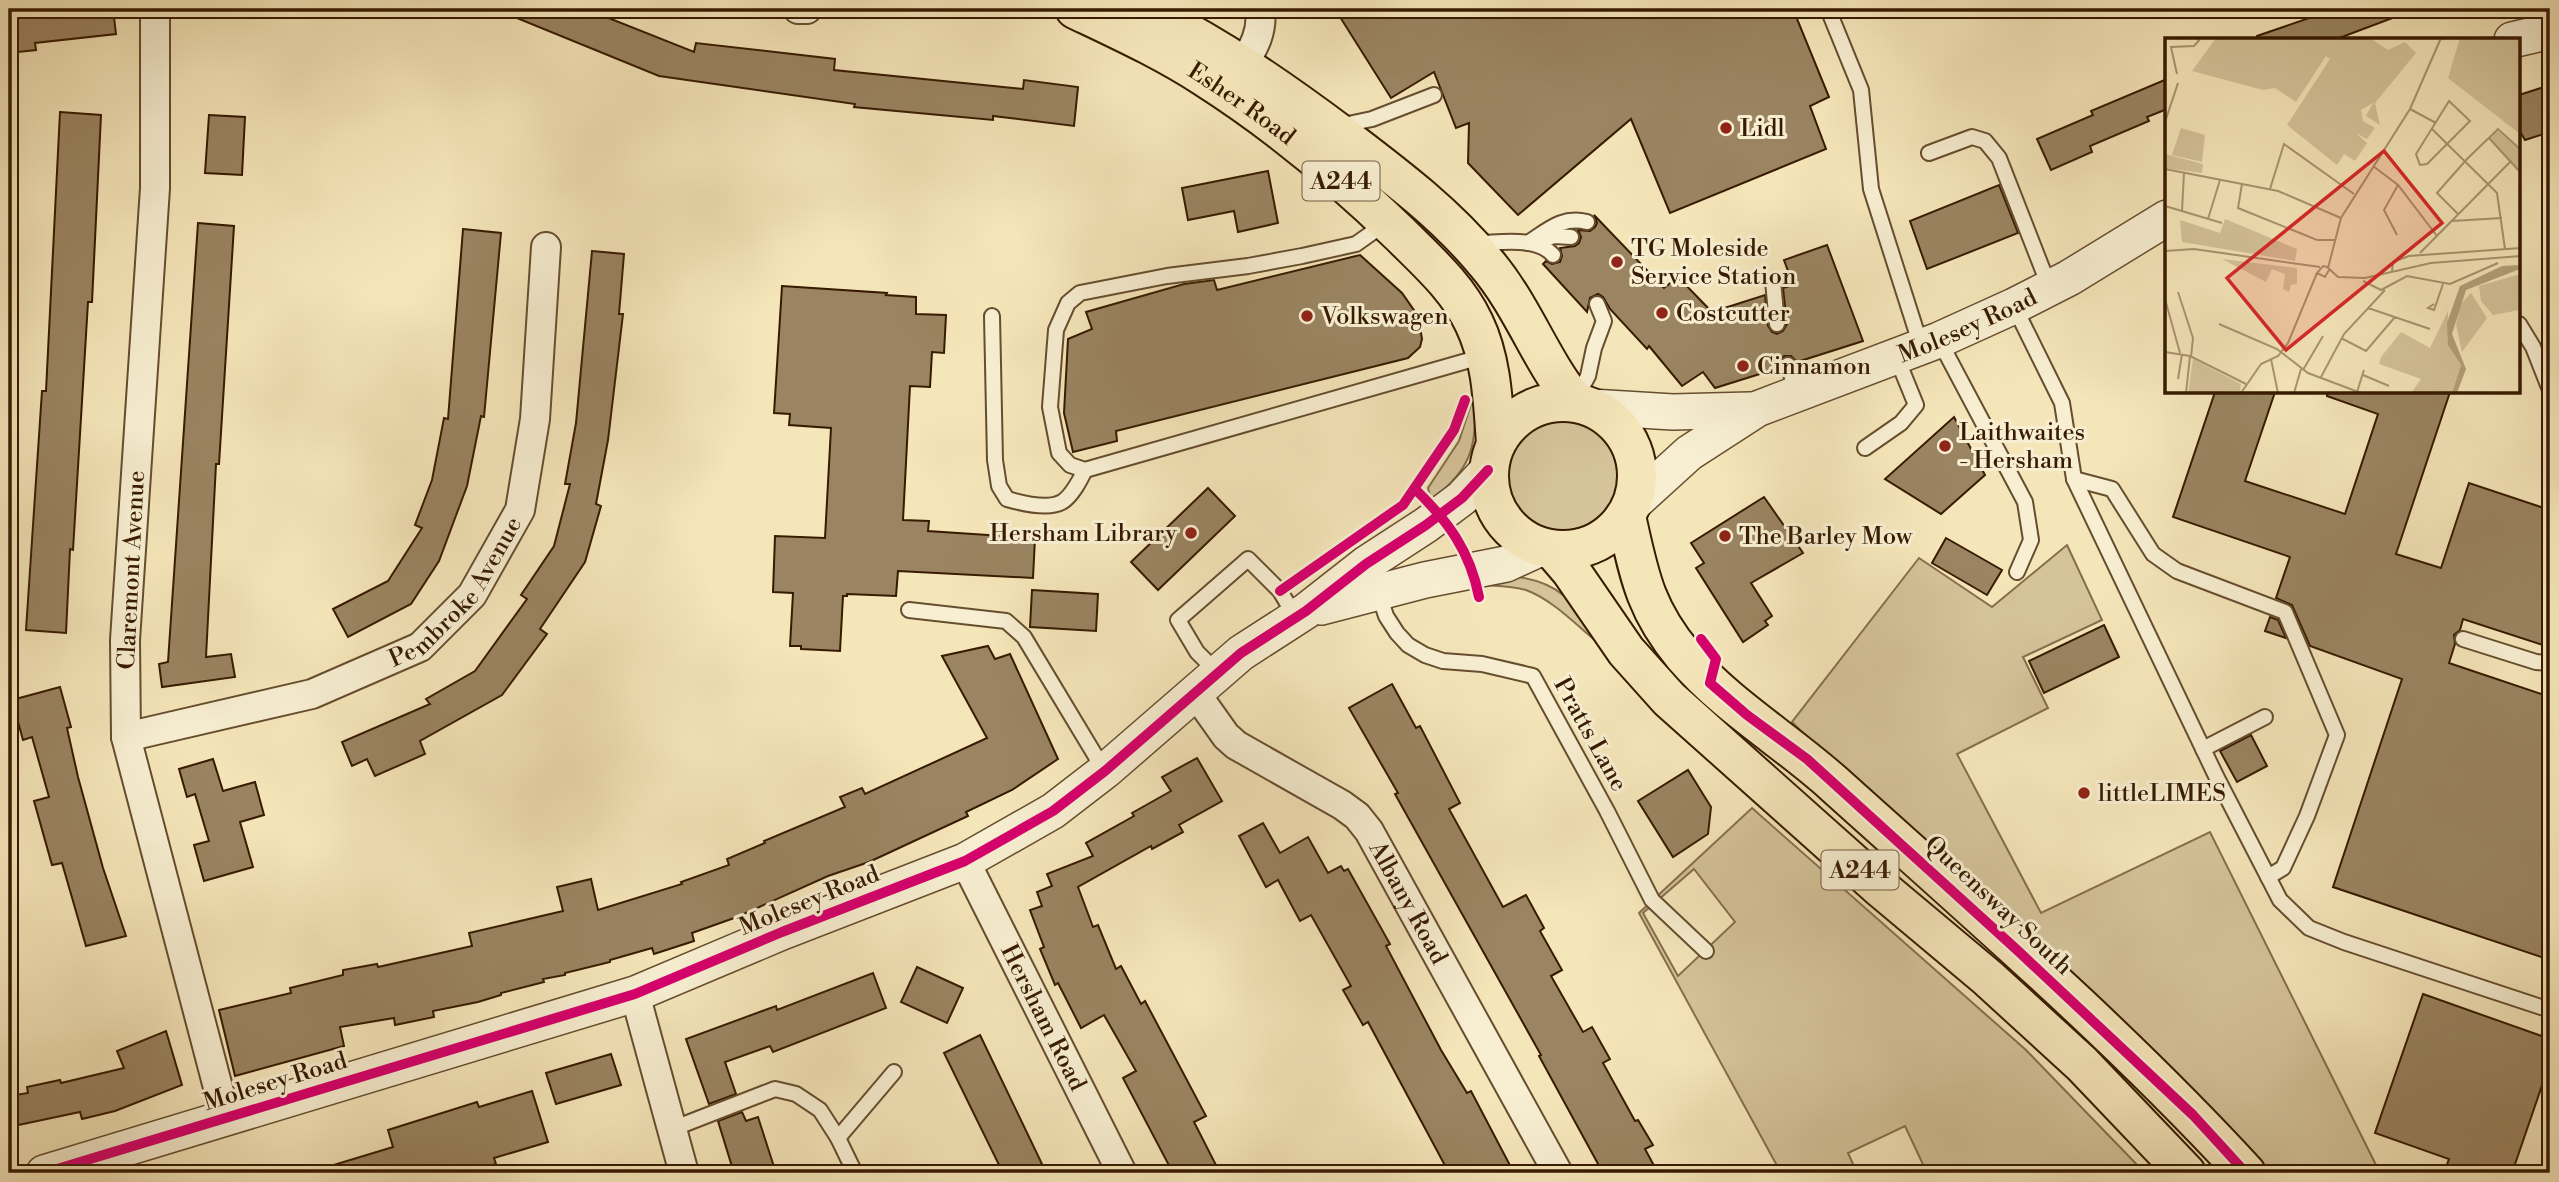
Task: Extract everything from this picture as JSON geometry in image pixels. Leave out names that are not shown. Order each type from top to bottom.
[{"type":"main road","name":"Esher Road","points":[[1074,9],[1167,56],[1235,98],[1302,148],[1387,222],[1460,296],[1475,324],[1485,356],[1492,456]]},
{"type":"main road","name":"Esher Road","points":[[1143,9],[1242,65],[1331,127],[1409,187],[1469,244],[1510,295],[1552,370],[1583,404]]},
{"type":"main road","points":[[1583,404],[1609,420],[1620,432],[1629,449],[1637,481],[1630,510],[1616,528],[1592,546],[1568,552],[1548,549],[1524,537],[1507,521],[1491,489],[1492,456],[1520,416],[1534,408],[1583,404]]},
{"type":"main road","name":"Queensway South","points":[[1630,510],[1646,597],[1655,615],[1692,664],[1732,703],[1807,759],[2016,948],[2193,1115],[2246,1173]]},
{"type":"main road","name":"A244","points":[[1548,549],[1594,602],[1626,651],[1669,699],[1883,890],[2007,995],[2082,1064],[2186,1173]]},
{"type":"street","name":"Claremont Avenue","points":[[155,9],[155,188],[125,640],[126,737],[226,1118]]},
{"type":"street","points":[[798,9],[807,9]]},
{"type":"street","points":[[1242,65],[1255,45],[1264,13]]},
{"type":"street","name":"Molesey Road","points":[[1630,510],[1689,453],[1757,409],[1792,380],[1919,348],[2050,288],[2165,219]]},
{"type":"street","name":"Pembroke Avenue","points":[[126,737],[312,694],[420,647],[472,595],[520,510],[535,419],[546,247]]},
{"type":"street","name":"Molesey Road","points":[[1583,404],[1712,413],[1757,409]]},
{"type":"street","name":"Molesey Road","points":[[44,1173],[87,1167],[226,1118],[635,994],[782,932],[965,861],[1053,811],[1105,771],[1206,681],[1265,635],[1301,613],[1373,578],[1462,498],[1492,456]]},
{"type":"street","name":"Molesey Road","points":[[1373,578],[1425,580],[1506,564],[1548,549]]},
{"type":"street","name":"Albany Road","points":[[1206,681],[1226,736],[1236,746],[1342,804],[1357,816],[1368,831],[1558,1173]]},
{"type":"street","name":"Hersham Road","points":[[965,861],[1122,1173]]},
{"type":"street","points":[[635,994],[684,1173]]},
{"type":"lane","points":[[1828,9],[1861,90],[1871,189],[1919,348],[2025,502],[2031,540],[2017,572]]},
{"type":"lane","points":[[1331,127],[1372,119],[1434,95]]},
{"type":"lane","points":[[1929,153],[1972,137],[1985,141],[1999,158],[2050,288]]},
{"type":"lane","points":[[1528,243],[1572,218],[1587,222]]},
{"type":"lane","points":[[1387,222],[1356,244],[1248,266],[1167,276],[1080,293],[1068,303],[1056,330],[1050,407],[1059,453],[1070,465],[1085,470],[1485,356]]},
{"type":"lane","points":[[1469,244],[1528,243],[1555,236],[1571,237]]},
{"type":"lane","points":[[1528,243],[1547,248],[1553,255]]},
{"type":"lane","points":[[1773,281],[1777,324]]},
{"type":"lane","points":[[2014,306],[2062,403],[2074,479],[2109,557],[2280,900],[2309,928],[2344,943],[2550,1010]]},
{"type":"lane","points":[[1583,404],[1604,312]]},
{"type":"lane","points":[[992,316],[995,460],[999,486],[1007,499],[1021,503],[1054,505],[1064,501],[1085,470]]},
{"type":"lane","points":[[2520,326],[2533,347],[2550,390]]},
{"type":"lane","points":[[1864,448],[1901,424],[1916,405],[1919,348]]},
{"type":"lane","points":[[2074,479],[2112,489],[2153,554],[2177,571],[2285,612],[2337,735],[2307,816],[2283,868],[2269,877]]},
{"type":"lane","points":[[1206,681],[1196,652],[1178,620],[1248,559],[1301,613]]},
{"type":"lane","name":"Pratts Lane","points":[[1373,578],[1386,616],[1408,645],[1443,661],[1482,664],[1533,676],[1652,900],[1706,951]]},
{"type":"lane","points":[[909,610],[1006,621],[1024,637],[1105,771]]},
{"type":"lane","points":[[2463,639],[2536,662],[2550,663]]},
{"type":"lane","points":[[2203,749],[2265,717]]},
{"type":"lane","points":[[838,1138],[894,1072]]},
{"type":"lane","points":[[672,1129],[775,1089],[796,1094],[820,1110],[838,1138],[855,1173]]},
{"type":"shaded area","points":[[1471,404],[1474,404],[1475,420],[1468,457],[1455,478],[1434,498],[1430,496],[1428,488],[1459,441]]},
{"type":"shaded area","points":[[1564,420],[1585,424],[1604,436],[1616,455],[1620,476],[1616,497],[1604,516],[1585,528],[1564,532],[1543,528],[1524,516],[1512,497],[1508,476],[1512,455],[1524,436],[1543,424]]},
{"type":"shaded area","points":[[2067,545],[2102,620],[2023,657],[2048,708],[1957,754],[2041,913],[2210,832],[2380,1173],[2255,1173],[1792,722],[1919,558],[1992,607]]},
{"type":"shaded area","points":[[1509,576],[1527,578],[1555,589],[1575,606],[1602,646],[1537,595],[1515,588],[1482,585]]},
{"type":"shaded area","points":[[1752,808],[2026,1050],[2145,1173],[1927,1173],[1905,1126],[1848,1153],[1857,1173],[1781,1173],[1639,913]],"holes":[[[1694,869],[1735,922],[1678,976],[1643,913]]]},
{"type":"building","points":[[46,9],[113,9],[116,34],[35,43],[36,50],[9,53],[9,16],[47,11]]},
{"type":"building","points":[[495,9],[586,9],[694,52],[696,43],[835,59],[834,70],[1023,89],[1024,80],[1078,87],[1074,126],[993,116],[993,120],[854,107],[855,104],[659,76]]},
{"type":"building","points":[[1335,9],[1793,9],[1829,97],[1810,106],[1826,149],[1670,213],[1631,119],[1518,215],[1468,163],[1469,123],[1456,128],[1434,72],[1391,98]]},
{"type":"building","points":[[2316,9],[2411,9],[2339,38],[2258,38],[2318,15]]},
{"type":"building","points":[[2165,80],[2165,110],[2147,117],[2149,121],[2090,146],[2092,152],[2051,170],[2037,139],[2093,115],[2091,111]]},
{"type":"building","points":[[2550,85],[2550,132],[2525,140],[2520,132],[2520,95]]},
{"type":"building","points":[[60,112],[101,115],[92,302],[88,302],[66,633],[26,630],[42,391],[46,391]]},
{"type":"building","points":[[209,115],[245,117],[242,175],[205,173]]},
{"type":"building","points":[[1268,171],[1278,223],[1238,232],[1234,211],[1188,220],[1182,188]]},
{"type":"building","points":[[1999,185],[2018,233],[1927,269],[1910,221]]},
{"type":"building","points":[[1594,215],[1664,288],[1678,277],[1712,312],[1765,295],[1768,326],[1777,334],[1783,331],[1787,324],[1783,288],[1793,285],[1784,260],[1827,245],[1863,341],[1797,362],[1791,356],[1784,356],[1779,362],[1779,368],[1715,388],[1703,372],[1682,386],[1649,346],[1647,349],[1610,309],[1603,297],[1598,294],[1590,298],[1587,312],[1543,264],[1546,261],[1552,264],[1560,262],[1560,248],[1579,243],[1581,237],[1578,230],[1590,231],[1595,227],[1597,223]]},
{"type":"building","points":[[198,223],[234,226],[219,464],[216,464],[206,657],[231,654],[235,677],[162,687],[159,664],[168,662]]},
{"type":"building","points":[[463,229],[501,233],[484,417],[481,416],[467,486],[439,561],[411,604],[348,637],[333,609],[388,581],[422,528],[415,525],[432,480],[444,418],[448,419]]},
{"type":"building","points":[[592,251],[624,254],[619,314],[623,314],[608,440],[596,504],[601,506],[585,562],[540,629],[547,634],[502,695],[420,741],[425,754],[375,776],[367,759],[352,766],[342,742],[430,704],[426,699],[475,671],[527,599],[521,595],[554,546],[570,484],[565,484],[576,423]]},
{"type":"building","points":[[1360,255],[1402,293],[1418,316],[1422,339],[1420,347],[1408,358],[1116,431],[1117,441],[1073,452],[1064,413],[1068,339],[1092,329],[1086,312],[1184,284],[1214,280],[1217,290]]},
{"type":"building","points":[[782,286],[916,297],[916,314],[946,315],[944,353],[932,352],[930,387],[910,386],[903,520],[929,521],[928,531],[1035,538],[1033,578],[898,571],[896,596],[843,596],[840,651],[790,646],[793,593],[773,592],[775,536],[825,538],[831,428],[789,425],[790,414],[774,413]]},
{"type":"building","points":[[2214,394],[2274,394],[2245,481],[2345,514],[2378,414],[2327,394],[2449,394],[2396,554],[2441,568],[2469,483],[2550,510],[2550,633],[2546,646],[2463,619],[2460,630],[2454,635],[2455,644],[2449,663],[2550,697],[2550,960],[2333,887],[2402,679],[2310,646],[2292,605],[2276,598],[2290,557],[2173,517]]},
{"type":"building","name":"Laithwaites - Hersham","points":[[1954,417],[1985,475],[1941,514],[1885,479]]},
{"type":"building","points":[[1208,488],[1235,516],[1158,590],[1131,562]]},
{"type":"building","points":[[1764,497],[1803,553],[1751,583],[1772,616],[1765,621],[1768,625],[1743,642],[1696,568],[1704,563],[1691,543]]},
{"type":"building","points":[[1946,538],[2002,570],[1987,595],[1932,563]]},
{"type":"building","points":[[1032,590],[1098,594],[1096,631],[1030,627]]},
{"type":"building","points":[[2270,617],[2278,620],[2286,638],[2265,631]]},
{"type":"building","points":[[2104,625],[2119,657],[2044,693],[2029,661]]},
{"type":"building","points":[[988,646],[995,659],[1010,654],[1058,759],[1012,790],[966,812],[968,816],[869,862],[828,876],[737,917],[692,933],[694,941],[654,954],[652,948],[565,975],[543,979],[544,982],[478,1002],[433,1011],[434,1017],[395,1025],[394,1018],[340,1027],[344,1046],[235,1076],[219,1010],[291,993],[290,988],[343,975],[343,970],[377,964],[378,967],[472,946],[469,933],[563,911],[557,887],[591,879],[598,910],[682,884],[681,882],[729,865],[727,859],[765,843],[764,841],[845,807],[840,797],[862,788],[865,794],[987,738],[942,656]]},
{"type":"building","points":[[1392,684],[1416,728],[1420,726],[1460,803],[1449,809],[1503,907],[1526,895],[1544,928],[1540,931],[1562,970],[1551,976],[1583,1032],[1592,1027],[1610,1059],[1603,1063],[1635,1121],[1638,1120],[1653,1145],[1645,1149],[1658,1173],[1603,1173],[1539,1056],[1541,1055],[1395,794],[1398,793],[1349,708]]},
{"type":"building","points":[[60,687],[71,727],[67,728],[78,777],[103,868],[126,936],[86,946],[62,863],[52,865],[34,801],[49,797],[32,737],[23,740],[12,700]]},
{"type":"building","points":[[2251,735],[2267,766],[2237,782],[2220,751]]},
{"type":"building","points":[[1197,758],[1222,801],[1179,825],[1183,832],[1152,849],[1151,846],[1078,887],[1093,927],[1098,925],[1116,969],[1121,966],[1141,1004],[1145,1001],[1206,1116],[1194,1122],[1220,1173],[1173,1173],[1123,1078],[1136,1071],[1104,1015],[1081,1028],[1058,983],[1055,985],[1040,949],[1044,947],[1030,910],[1042,906],[1037,892],[1052,886],[1047,874],[1093,856],[1086,843],[1171,791],[1162,777]]},
{"type":"building","points":[[213,759],[223,791],[255,782],[264,815],[240,822],[253,867],[204,881],[194,845],[209,841],[195,794],[187,797],[179,769]]},
{"type":"building","points":[[1688,770],[1711,807],[1708,834],[1673,857],[1638,801]]},
{"type":"building","points":[[1263,823],[1280,853],[1308,837],[1328,873],[1341,866],[1344,871],[1348,869],[1390,944],[1386,946],[1441,1050],[1467,1093],[1471,1091],[1514,1173],[1449,1173],[1368,1022],[1363,1025],[1343,990],[1351,986],[1311,915],[1300,921],[1278,880],[1266,887],[1239,836]]},
{"type":"building","points":[[917,967],[963,988],[947,1023],[901,1002]]},
{"type":"building","points":[[873,973],[886,1008],[773,1052],[770,1046],[725,1062],[736,1094],[709,1104],[686,1039],[776,1006],[777,1010]]},
{"type":"building","points":[[2423,994],[2550,1039],[2550,1062],[2512,1173],[2444,1173],[2449,1159],[2375,1133]]},
{"type":"building","points":[[166,1031],[182,1085],[115,1111],[82,1119],[80,1112],[9,1127],[9,1096],[28,1093],[27,1087],[60,1080],[61,1083],[124,1068],[117,1051]]},
{"type":"building","points":[[980,1035],[1042,1164],[1023,1173],[1003,1173],[944,1053]]},
{"type":"building","points":[[611,1054],[621,1085],[556,1104],[546,1073]]},
{"type":"building","points":[[532,1091],[548,1142],[494,1158],[496,1164],[464,1173],[327,1173],[327,1167],[393,1147],[388,1130],[477,1102],[479,1107]]},
{"type":"building","points":[[742,1112],[746,1121],[758,1117],[776,1173],[734,1173],[718,1121]]},
{"type":"cycle path","points":[[1280,591],[1403,505],[1454,430],[1465,400]]},
{"type":"cycle path","points":[[44,1173],[635,994],[782,932],[965,861],[1053,811],[1105,771],[1241,653],[1306,611],[1366,564],[1426,525],[1462,498],[1488,470]]},
{"type":"cycle path","points":[[1415,489],[1438,513],[1456,538],[1470,565],[1479,597]]},
{"type":"cycle path","points":[[1701,639],[1716,659],[1710,683],[1747,715],[1807,759],[2016,949],[2193,1115],[2246,1173]]},
{"type":"place","name":"Lidl","points":[[1726,128]]},
{"type":"place","name":"TG Moleside Service Station","points":[[1617,262]]},
{"type":"place","name":"Costcutter","points":[[1662,313]]},
{"type":"place","name":"Volkswagen","points":[[1307,316]]},
{"type":"place","name":"Cinnamon","points":[[1743,366]]},
{"type":"place","name":"Laithwaites - Hersham","points":[[1945,446]]},
{"type":"place","name":"Hersham Library","points":[[1191,533]]},
{"type":"place","name":"The Barley Mow","points":[[1725,536]]},
{"type":"place","name":"littleLIMES","points":[[2084,793]]}]
